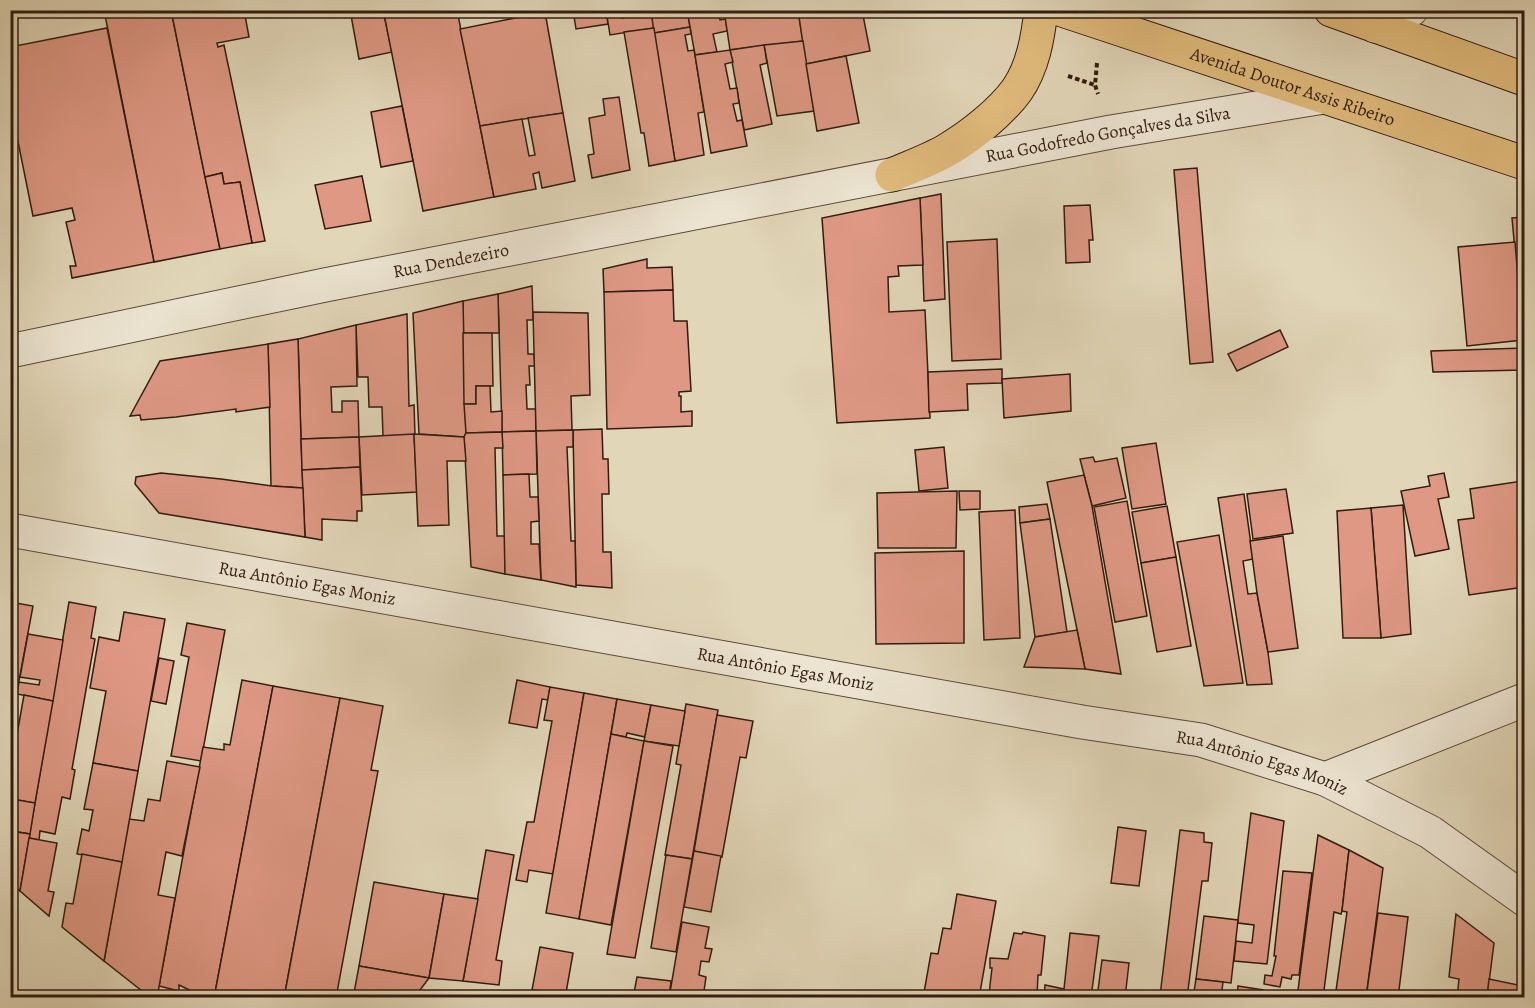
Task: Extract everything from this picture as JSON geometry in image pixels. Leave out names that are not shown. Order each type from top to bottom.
[{"type":"main road","points":[[892,175],[947,150],[989,120],[1018,89],[1030,63],[1041,10]]},
{"type":"main road","name":"Avenida Doutor Assis Ribeiro","points":[[1062,10],[1524,163]]},
{"type":"main road","points":[[1331,10],[1524,79]]},
{"type":"street","points":[[1375,26],[1411,10]]},
{"type":"street","name":"Rua Godofredo Gonçalves da Silva","points":[[892,175],[1111,132],[1324,97]]},
{"type":"street","name":"Rua Dendezeiro","points":[[14,354],[325,285],[892,175]]},
{"type":"street","name":"Rua Antônio Egas Moniz","points":[[10,530],[1082,722],[1201,740],[1325,779],[1430,832],[1524,899]]},
{"type":"street","points":[[1325,779],[1524,700]]},
{"type":"path","points":[[1098,60],[1095,85],[1100,99]]},
{"type":"path","points":[[1068,76],[1095,85]]},
{"type":"building","points":[[104,10],[171,10],[220,249],[154,262]]},
{"type":"building","points":[[171,10],[244,10],[249,37],[217,43],[218,47],[224,45],[265,241],[252,243],[240,182],[224,184],[222,173],[205,177]]},
{"type":"building","points":[[350,10],[383,10],[392,52],[359,59]]},
{"type":"building","points":[[402,10],[457,10],[494,197],[423,211],[384,14]]},
{"type":"building","points":[[573,10],[606,10],[608,24],[576,29]]},
{"type":"building","points":[[606,10],[621,10],[622,18],[635,15],[634,10],[651,10],[654,28],[610,35]]},
{"type":"building","points":[[651,10],[682,10],[683,14],[688,14],[690,27],[654,33]]},
{"type":"building","points":[[687,10],[719,10],[720,20],[726,19],[727,31],[713,34],[717,52],[695,55]]},
{"type":"building","points":[[724,10],[798,10],[803,41],[730,50]]},
{"type":"building","points":[[798,10],[862,10],[870,51],[806,64]]},
{"type":"building","points":[[545,12],[563,113],[480,126],[460,29]]},
{"type":"building","points":[[690,27],[691,34],[685,35],[688,51],[694,50],[695,55],[704,112],[698,113],[704,155],[675,161],[654,33]]},
{"type":"building","points":[[107,28],[154,262],[72,278],[70,266],[76,266],[66,222],[75,220],[72,208],[33,216],[10,102],[10,47]]},
{"type":"building","points":[[654,28],[675,161],[649,166],[644,133],[641,133],[624,32]]},
{"type":"building","points":[[803,41],[814,111],[777,116],[764,45]]},
{"type":"building","points":[[764,45],[767,63],[760,65],[772,124],[744,130],[730,50]]},
{"type":"building","points":[[730,50],[733,62],[725,64],[730,89],[737,88],[739,103],[733,104],[737,121],[742,120],[747,146],[711,153],[695,55]]},
{"type":"building","points":[[846,56],[859,123],[817,131],[806,64]]},
{"type":"building","points":[[619,97],[630,170],[592,178],[588,155],[594,154],[589,118],[605,115],[603,99]]},
{"type":"building","points":[[402,106],[413,161],[381,167],[371,112]]},
{"type":"building","points":[[563,113],[575,181],[542,188],[539,172],[533,174],[536,189],[494,197],[480,126],[522,119],[529,156],[535,155],[528,118]]},
{"type":"building","points":[[1197,168],[1213,362],[1190,364],[1174,170]]},
{"type":"building","points":[[222,173],[224,184],[240,182],[252,243],[220,249],[205,177]]},
{"type":"building","points":[[362,176],[371,221],[325,229],[315,185]]},
{"type":"building","points":[[941,194],[945,299],[924,301],[920,198]]},
{"type":"building","points":[[920,198],[923,265],[898,266],[899,276],[888,277],[889,312],[925,310],[930,418],[837,423],[822,218]]},
{"type":"building","points":[[1090,205],[1093,240],[1089,240],[1090,262],[1066,263],[1064,206]]},
{"type":"building","points":[[1524,217],[1524,283],[1518,284],[1512,218]]},
{"type":"building","points":[[997,239],[1001,359],[952,361],[947,242]]},
{"type":"building","points":[[1515,242],[1523,340],[1467,346],[1458,247]]},
{"type":"building","points":[[647,259],[647,268],[672,267],[673,290],[604,292],[603,269]]},
{"type":"building","points":[[1524,283],[1524,355],[1518,284]]},
{"type":"building","points":[[532,286],[533,320],[527,320],[528,354],[534,354],[535,366],[529,366],[530,385],[526,385],[527,409],[536,409],[536,431],[502,432],[498,294]]},
{"type":"building","points":[[673,290],[674,321],[687,321],[691,391],[679,392],[679,396],[681,396],[681,412],[692,411],[692,426],[607,429],[604,292]]},
{"type":"building","points":[[498,294],[499,333],[463,333],[463,301]]},
{"type":"building","points":[[463,301],[466,433],[464,437],[419,434],[413,313]]},
{"type":"building","points":[[533,312],[588,313],[590,395],[571,396],[572,430],[536,431]]},
{"type":"building","points":[[407,314],[409,406],[414,405],[415,435],[383,436],[382,407],[369,407],[368,377],[358,377],[356,325]]},
{"type":"building","points":[[356,325],[357,386],[331,387],[332,412],[342,412],[342,401],[358,401],[359,437],[301,439],[298,339]]},
{"type":"building","points":[[1280,330],[1288,347],[1237,371],[1228,354]]},
{"type":"building","points":[[463,333],[492,333],[493,386],[476,386],[476,404],[464,404]]},
{"type":"building","points":[[298,339],[303,488],[271,486],[268,344]]},
{"type":"building","points":[[268,344],[270,407],[141,420],[140,415],[130,416],[160,361]]},
{"type":"building","points":[[1524,348],[1524,370],[1433,372],[1431,351]]},
{"type":"building","points":[[1002,369],[1002,383],[967,384],[968,410],[929,412],[928,372]]},
{"type":"building","points":[[1070,374],[1071,411],[1004,418],[1002,379]]},
{"type":"building","points":[[476,386],[490,386],[491,412],[502,411],[502,432],[466,433],[464,404],[476,404]]},
{"type":"building","points":[[602,429],[603,459],[608,459],[609,494],[602,494],[603,552],[611,552],[612,588],[576,585],[573,430]]},
{"type":"building","points":[[573,430],[573,447],[567,447],[571,541],[575,541],[576,587],[541,580],[536,431]]},
{"type":"building","points":[[536,431],[537,474],[503,475],[502,432]]},
{"type":"building","points":[[502,432],[503,448],[495,448],[497,536],[505,536],[505,574],[471,567],[464,437],[466,433]]},
{"type":"building","points":[[414,434],[417,492],[362,495],[359,437]]},
{"type":"building","points":[[414,434],[464,437],[466,461],[447,461],[449,525],[418,526]]},
{"type":"building","points":[[359,437],[360,467],[302,470],[301,439]]},
{"type":"building","points":[[1156,443],[1166,504],[1132,509],[1122,448]]},
{"type":"building","points":[[944,447],[948,488],[919,491],[915,450]]},
{"type":"building","points":[[1093,457],[1095,462],[1117,458],[1126,498],[1092,506],[1080,459]]},
{"type":"building","points":[[360,467],[362,511],[357,511],[357,521],[322,519],[322,540],[305,537],[302,470]]},
{"type":"building","points":[[161,473],[303,488],[305,537],[159,513],[135,484],[136,477]]},
{"type":"building","points":[[1444,473],[1449,497],[1438,499],[1449,549],[1415,556],[1401,491],[1430,486],[1428,476]]},
{"type":"building","points":[[529,474],[530,497],[538,497],[539,521],[531,522],[531,544],[539,544],[541,580],[505,574],[503,475]]},
{"type":"building","points":[[1084,475],[1092,506],[1121,674],[1085,669],[1047,482]]},
{"type":"building","points":[[1522,481],[1524,587],[1469,595],[1458,520],[1474,518],[1470,489]]},
{"type":"building","points":[[1286,489],[1293,533],[1253,539],[1247,494]]},
{"type":"building","points":[[957,491],[956,548],[878,548],[877,493]]},
{"type":"building","points":[[959,491],[980,491],[980,509],[960,510]]},
{"type":"building","points":[[1244,494],[1253,559],[1243,561],[1248,594],[1257,593],[1272,684],[1247,685],[1218,498]]},
{"type":"building","points":[[1127,501],[1147,616],[1115,622],[1094,507]]},
{"type":"building","points":[[1047,504],[1050,519],[1020,523],[1019,507]]},
{"type":"building","points":[[1403,505],[1411,634],[1381,638],[1371,508]]},
{"type":"building","points":[[1167,506],[1176,557],[1141,563],[1132,512]]},
{"type":"building","points":[[1371,508],[1381,638],[1343,638],[1337,511]]},
{"type":"building","points":[[1015,510],[1020,638],[984,640],[979,512]]},
{"type":"building","points":[[1050,519],[1067,632],[1035,637],[1020,523]]},
{"type":"building","points":[[1219,535],[1243,683],[1204,686],[1177,542]]},
{"type":"building","points":[[1283,536],[1298,648],[1268,652],[1250,541]]},
{"type":"building","points":[[964,551],[964,643],[876,644],[875,553]]},
{"type":"building","points":[[1176,557],[1191,646],[1157,652],[1141,563]]},
{"type":"building","points":[[10,602],[33,606],[10,729]]},
{"type":"building","points":[[69,602],[96,607],[91,638],[95,639],[72,769],[75,770],[70,799],[62,797],[55,834],[40,831],[39,840],[29,838]]},
{"type":"building","points":[[124,612],[165,619],[138,771],[93,763],[106,691],[90,688],[99,637],[119,641]]},
{"type":"building","points":[[187,623],[225,630],[201,761],[171,756],[189,657],[181,655]]},
{"type":"building","points":[[1077,630],[1085,669],[1024,667],[1035,637]]},
{"type":"building","points":[[28,634],[63,640],[53,701],[17,694],[19,682],[39,685],[40,680],[20,677]]},
{"type":"building","points":[[159,658],[174,661],[166,704],[151,701]]},
{"type":"building","points":[[242,680],[273,686],[214,998],[199,998],[196,993],[179,985],[179,991],[159,986],[203,747],[224,750],[224,744],[230,745]]},
{"type":"building","points":[[517,680],[550,687],[548,700],[542,699],[537,728],[509,723]]},
{"type":"building","points":[[273,686],[340,698],[284,998],[214,998]]},
{"type":"building","points":[[550,687],[584,693],[553,874],[529,870],[527,882],[516,880],[527,822],[534,822],[552,721],[544,720]]},
{"type":"building","points":[[584,693],[617,699],[579,919],[546,913]]},
{"type":"building","points":[[24,695],[53,701],[35,803],[10,799],[10,774]]},
{"type":"building","points":[[340,698],[383,706],[371,770],[378,771],[336,998],[284,998]]},
{"type":"building","points":[[617,699],[651,705],[645,737],[627,733],[626,737],[611,734]]},
{"type":"building","points":[[686,704],[718,710],[692,859],[665,855],[681,765],[676,764]]},
{"type":"building","points":[[651,705],[685,711],[679,746],[644,741]]},
{"type":"building","points":[[717,715],[753,721],[746,758],[740,757],[722,857],[694,851]]},
{"type":"building","points":[[611,734],[644,741],[611,925],[579,919]]},
{"type":"building","points":[[644,741],[673,746],[635,958],[607,954]]},
{"type":"building","points":[[167,761],[200,767],[182,856],[166,852],[158,895],[175,898],[157,998],[151,998],[104,961],[129,819],[144,821],[148,799],[160,801]]},
{"type":"building","points":[[93,763],[138,771],[122,862],[77,854],[82,829],[89,831],[93,810],[84,809]]},
{"type":"building","points":[[18,800],[35,803],[30,834],[12,831]]},
{"type":"building","points":[[1251,813],[1284,821],[1267,964],[1234,961],[1236,941],[1252,943],[1254,925],[1238,923]]},
{"type":"building","points":[[1118,827],[1146,831],[1139,886],[1111,883]]},
{"type":"building","points":[[1180,830],[1204,833],[1204,842],[1212,843],[1208,881],[1202,881],[1187,998],[1160,996]]},
{"type":"building","points":[[10,831],[30,834],[20,891],[10,882]]},
{"type":"building","points":[[1318,835],[1349,850],[1342,911],[1341,914],[1334,912],[1323,998],[1297,998]]},
{"type":"building","points":[[29,838],[57,843],[48,891],[54,892],[49,916],[20,891]]},
{"type":"building","points":[[486,850],[514,855],[496,960],[502,961],[499,985],[463,981]]},
{"type":"building","points":[[1349,850],[1383,868],[1366,998],[1335,998],[1347,912],[1342,911]]},
{"type":"building","points":[[694,851],[721,856],[711,912],[684,907]]},
{"type":"building","points":[[82,854],[122,862],[104,961],[62,927],[66,903],[73,904]]},
{"type":"building","points":[[666,855],[692,859],[676,952],[651,948]]},
{"type":"building","points":[[1283,871],[1312,873],[1299,975],[1292,975],[1291,979],[1282,977],[1280,987],[1264,984],[1265,975],[1272,976],[1276,956],[1274,956]]},
{"type":"building","points":[[374,882],[444,894],[429,978],[359,966]]},
{"type":"building","points":[[444,894],[478,899],[463,981],[429,978]]},
{"type":"building","points":[[957,894],[996,901],[979,998],[923,998],[931,953],[938,954],[943,928],[951,929]]},
{"type":"building","points":[[1378,913],[1408,917],[1398,998],[1366,998]]},
{"type":"building","points":[[1456,914],[1494,943],[1487,998],[1457,998],[1459,979],[1449,977]]},
{"type":"building","points":[[1204,916],[1238,920],[1231,983],[1196,979]]},
{"type":"building","points":[[682,922],[709,927],[705,948],[712,949],[709,962],[701,961],[699,975],[706,977],[703,998],[669,998]]},
{"type":"building","points":[[1023,932],[1045,936],[1037,996],[989,994],[992,968],[990,968],[990,958],[1008,959],[1014,933],[1022,934]]},
{"type":"building","points":[[1070,933],[1099,936],[1091,998],[1044,998],[1045,985],[1064,989]]},
{"type":"building","points":[[540,947],[573,953],[566,993],[532,990]]},
{"type":"building","points":[[1102,960],[1129,963],[1125,998],[1097,998]]},
{"type":"building","points":[[359,966],[429,978],[414,998],[353,998]]},
{"type":"building","points":[[637,977],[671,981],[669,998],[633,998]]},
{"type":"building","points":[[1196,979],[1223,982],[1221,998],[1193,998]]},
{"type":"building","points":[[1489,979],[1523,986],[1521,998],[1487,998]]},
{"type":"building","points":[[1238,986],[1263,990],[1262,998],[1237,998]]},
{"type":"building","points":[[1263,991],[1290,995],[1290,998],[1262,998]]}]
